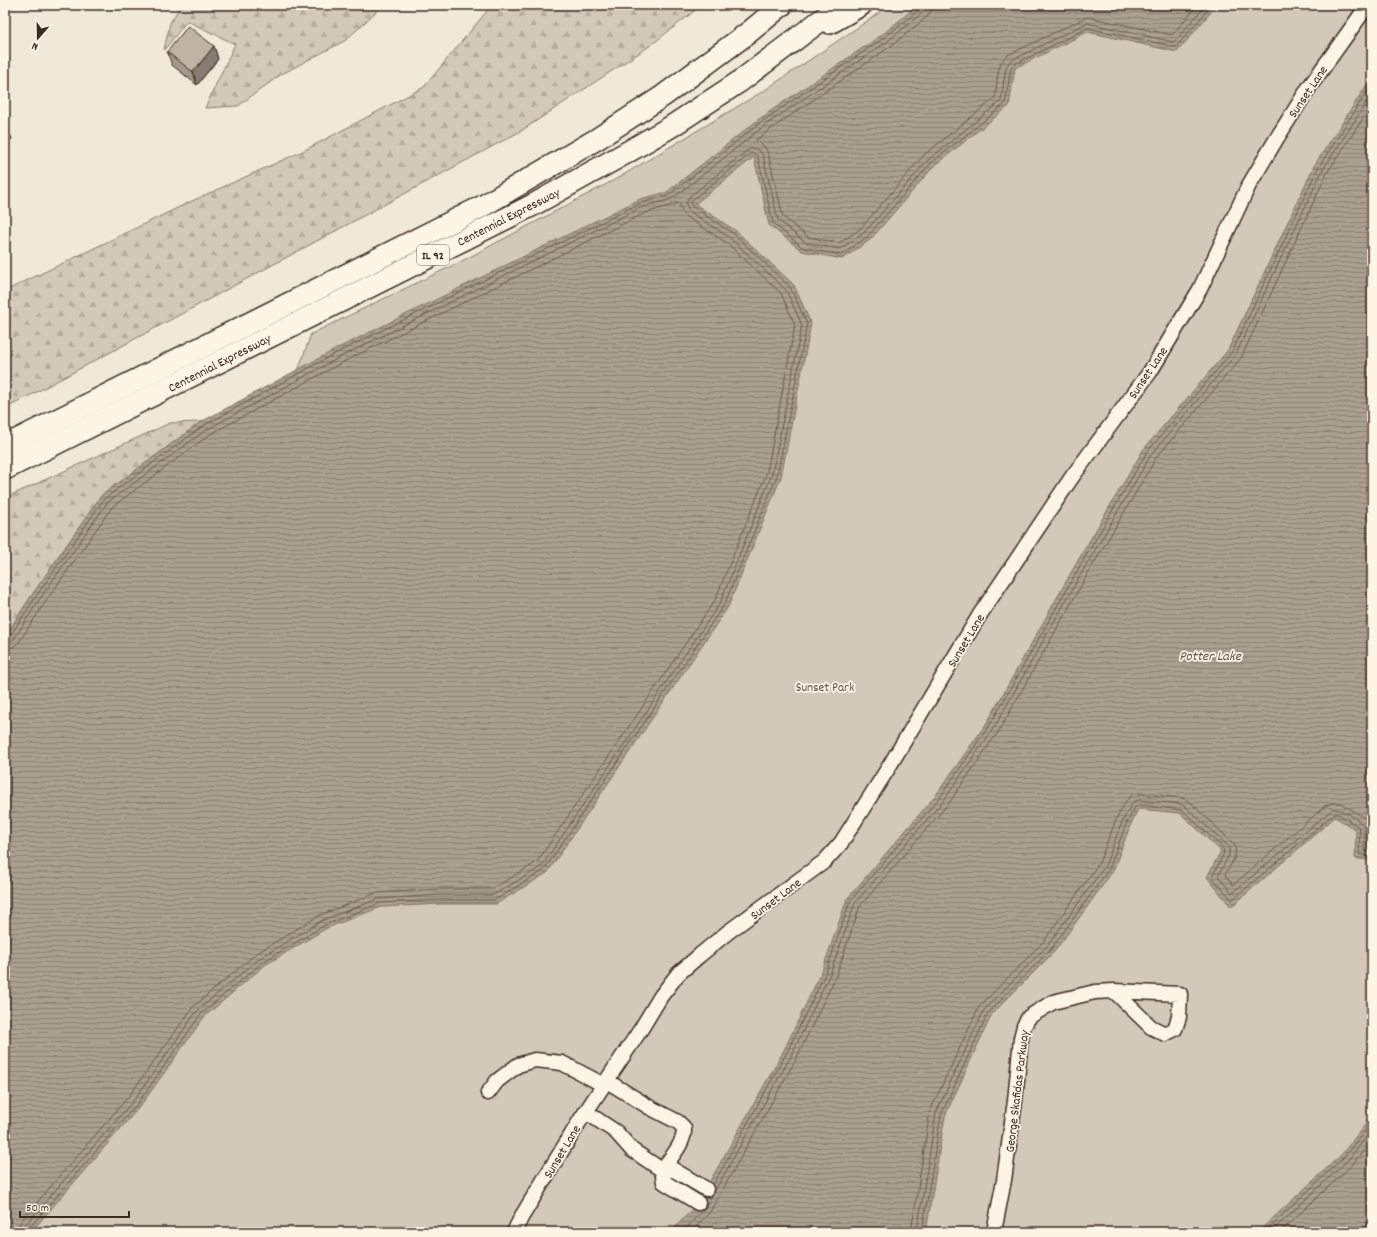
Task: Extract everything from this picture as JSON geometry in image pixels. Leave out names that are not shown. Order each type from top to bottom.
[{"type":"highway","name":"Centennial Expressway","points":[[5,446],[487,204],[597,139],[663,96],[748,33],[782,5]]},
{"type":"highway","name":"Centennial Expressway","points":[[5,469],[533,205],[672,126],[738,82],[841,5]]},
{"type":"highway","points":[[760,66],[860,5]]},
{"type":"lane","name":"Sunset Lane","points":[[514,1232],[522,1216],[586,1112],[661,996],[678,974],[728,932],[824,861],[841,843],[887,770],[979,616],[1072,477],[1150,372],[1200,289],[1249,186],[1277,138],[1310,86],[1368,5]]},
{"type":"lane","name":"George Skafidas Parkway","points":[[994,1232],[1004,1180],[1015,1101],[1021,1038],[1024,1026],[1029,1017],[1053,1002],[1095,992],[1114,990],[1180,994],[1179,1017],[1174,1029],[1165,1034],[1150,1027],[1114,990]]},
{"type":"lane","points":[[488,1092],[497,1081],[518,1065],[535,1060],[562,1063],[605,1083],[678,1122],[684,1128],[684,1134],[678,1148],[662,1170],[664,1182],[698,1203]]},
{"type":"lane","points":[[586,1112],[616,1132],[632,1150],[662,1170],[674,1170],[706,1189]]},
{"type":"green space","points":[[181,5],[383,5],[346,40],[280,75],[238,106],[205,108],[235,44],[187,21],[164,50],[170,23]]},
{"type":"green space","points":[[492,5],[702,5],[651,45],[521,131],[5,409],[5,291],[192,201],[305,150],[424,87]]},
{"type":"green space","name":"Sunset Park","points":[[888,5],[1372,5],[1372,1232],[5,1232],[126,859],[311,334],[466,259],[618,178],[765,90],[876,15]]},
{"type":"green space","points":[[201,422],[101,496],[5,636],[5,498],[170,423]]},
{"type":"water","points":[[918,5],[1217,5],[1177,52],[1088,32],[1015,68],[1009,106],[934,166],[870,240],[842,259],[802,251],[769,225],[754,157],[695,204],[736,231],[794,285],[811,324],[781,477],[728,607],[547,873],[496,904],[440,904],[381,907],[327,928],[265,965],[204,1017],[141,1105],[31,1232],[5,1232],[5,637],[32,595],[101,496],[201,422],[338,348],[640,199],[667,192],[759,119],[883,34]]},
{"type":"water","name":"Potter Lake","points":[[1372,77],[1372,861],[1355,858],[1356,830],[1335,817],[1231,907],[1207,877],[1221,851],[1180,813],[1138,809],[1113,871],[1055,951],[992,1014],[945,1116],[926,1232],[671,1232],[697,1204],[782,1054],[822,971],[847,899],[936,795],[988,721],[1077,562],[1143,450],[1228,350],[1314,166]]},
{"type":"water","points":[[1372,1116],[1372,1232],[1258,1232],[1342,1154]]},
{"type":"building","points":[[188,26],[214,46],[193,72],[167,52]]},
{"type":"building","points":[[5,128],[10,134],[5,138]]}]
